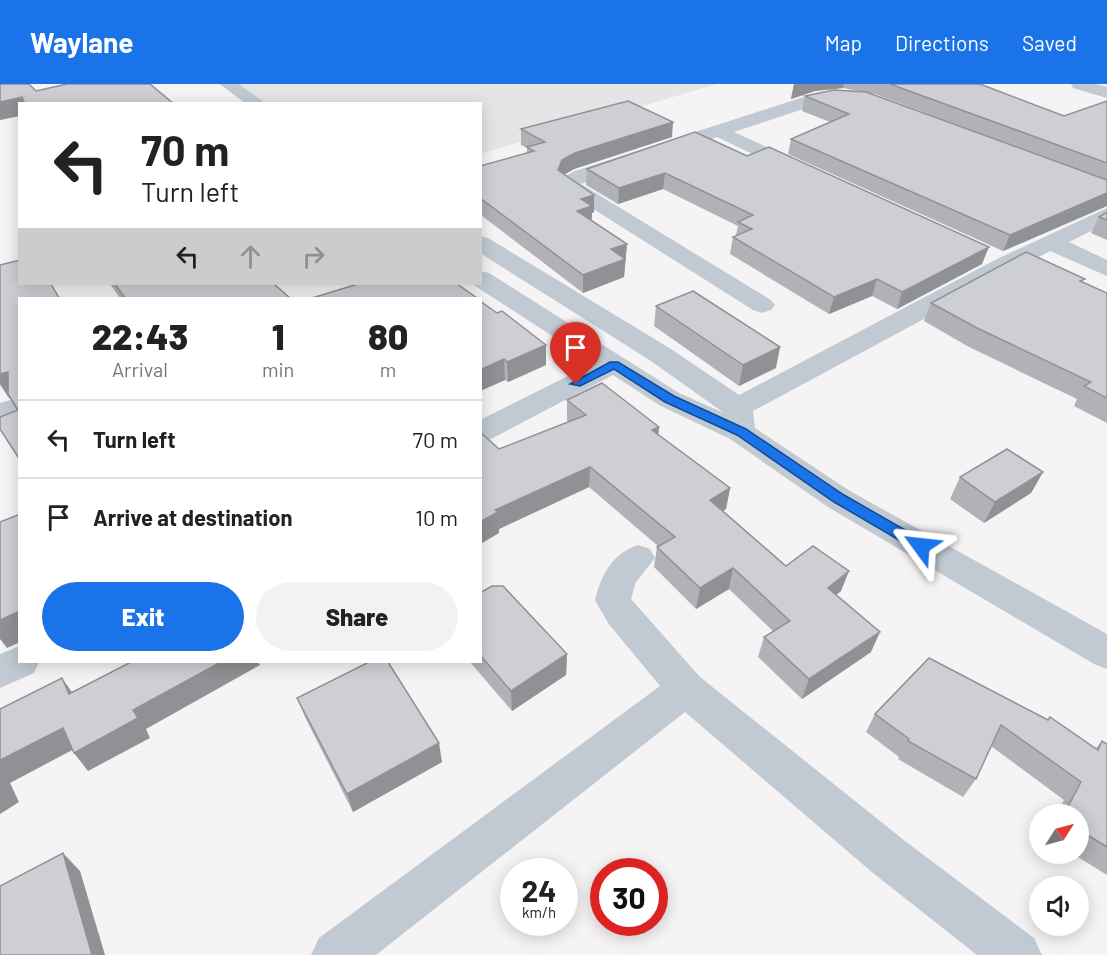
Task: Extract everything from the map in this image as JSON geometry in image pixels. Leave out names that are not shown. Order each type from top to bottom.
[{"type":"street","points":[[228,84],[255,102]]},
{"type":"street","points":[[1079,84],[1107,93]]},
{"type":"street","points":[[762,305],[570,185],[574,178],[582,175],[822,98],[843,95],[868,100]]},
{"type":"street","points":[[718,131],[824,180]]},
{"type":"street","points":[[482,279],[669,399],[740,419],[994,259],[1050,242],[1107,215]]},
{"type":"street","points":[[1050,242],[1107,269]]},
{"type":"street","points":[[482,244],[661,355],[839,499],[1107,653]]},
{"type":"street","points":[[482,431],[614,364]]},
{"type":"street","points":[[0,413],[18,407]]},
{"type":"street","points":[[638,558],[627,566],[620,576],[613,600],[628,622],[686,689],[889,857],[1017,955]]},
{"type":"street","points":[[0,672],[18,663]]},
{"type":"street","points":[[336,955],[686,689]]},
{"type":"shaded area","points":[[232,84],[717,84],[482,153],[482,102],[261,102]]},
{"type":"building","points":[[0,84],[29,84],[36,91],[67,84],[150,84],[172,102],[24,102],[22,97],[0,102]]},
{"type":"building","points":[[890,84],[980,84],[1064,116],[1107,101],[1107,163]]},
{"type":"building","points":[[834,90],[866,92],[1107,180],[1107,193],[1010,235],[791,139],[849,114],[805,96]]},
{"type":"building","points":[[628,101],[673,122],[575,153],[562,160],[558,170],[594,195],[581,199],[592,206],[577,211],[627,244],[611,249],[625,259],[583,275],[482,199],[482,165],[534,151],[527,147],[545,142],[521,129]]},
{"type":"building","points":[[695,132],[747,156],[769,147],[989,247],[902,292],[877,279],[834,297],[733,237],[752,229],[738,222],[753,215],[665,173],[619,188],[587,169]]},
{"type":"building","points":[[1107,212],[1107,220],[1099,217]]},
{"type":"building","points":[[1026,252],[1085,279],[1080,281],[1107,293],[1107,398],[1084,386],[1091,382],[977,328],[931,303]]},
{"type":"building","points":[[18,260],[18,285],[52,285],[58,297],[18,297],[18,410],[8,394],[8,372],[0,374],[0,265]]},
{"type":"building","points":[[116,285],[275,285],[289,297],[124,297]]},
{"type":"building","points":[[355,285],[458,285],[476,297],[315,297]]},
{"type":"building","points":[[693,291],[780,347],[743,365],[656,306]]},
{"type":"building","points":[[482,302],[497,313],[502,311],[546,345],[507,362],[504,359],[482,369]]},
{"type":"building","points":[[602,383],[659,427],[652,430],[730,488],[710,500],[786,566],[813,546],[849,571],[828,588],[880,632],[809,679],[764,637],[790,621],[733,568],[700,588],[657,547],[675,537],[590,467],[495,510],[498,512],[482,521],[482,434],[499,449],[586,415],[567,400]]},
{"type":"building","points":[[18,410],[18,457],[0,429],[0,417]]},
{"type":"building","points":[[1007,449],[1043,472],[995,502],[960,477]]},
{"type":"building","points":[[18,515],[18,612],[0,620],[0,522]]},
{"type":"building","points":[[492,586],[503,586],[567,654],[511,691],[482,657],[482,592]]},
{"type":"building","points":[[929,658],[1048,720],[1050,717],[1098,750],[1102,741],[1107,744],[1107,847],[1089,836],[1089,804],[1069,804],[1081,782],[1001,725],[976,779],[908,741],[909,739],[875,714]]},
{"type":"building","points":[[129,663],[219,663],[133,710],[138,718],[74,753],[63,728],[0,760],[0,709],[62,678],[69,694]]},
{"type":"building","points":[[367,663],[389,663],[439,743],[347,794],[297,698]]},
{"type":"building","points":[[63,853],[92,955],[0,955],[0,886]]},
{"type":"route","points":[[576,384],[614,364],[669,399],[741,432],[839,499],[921,546]]}]
